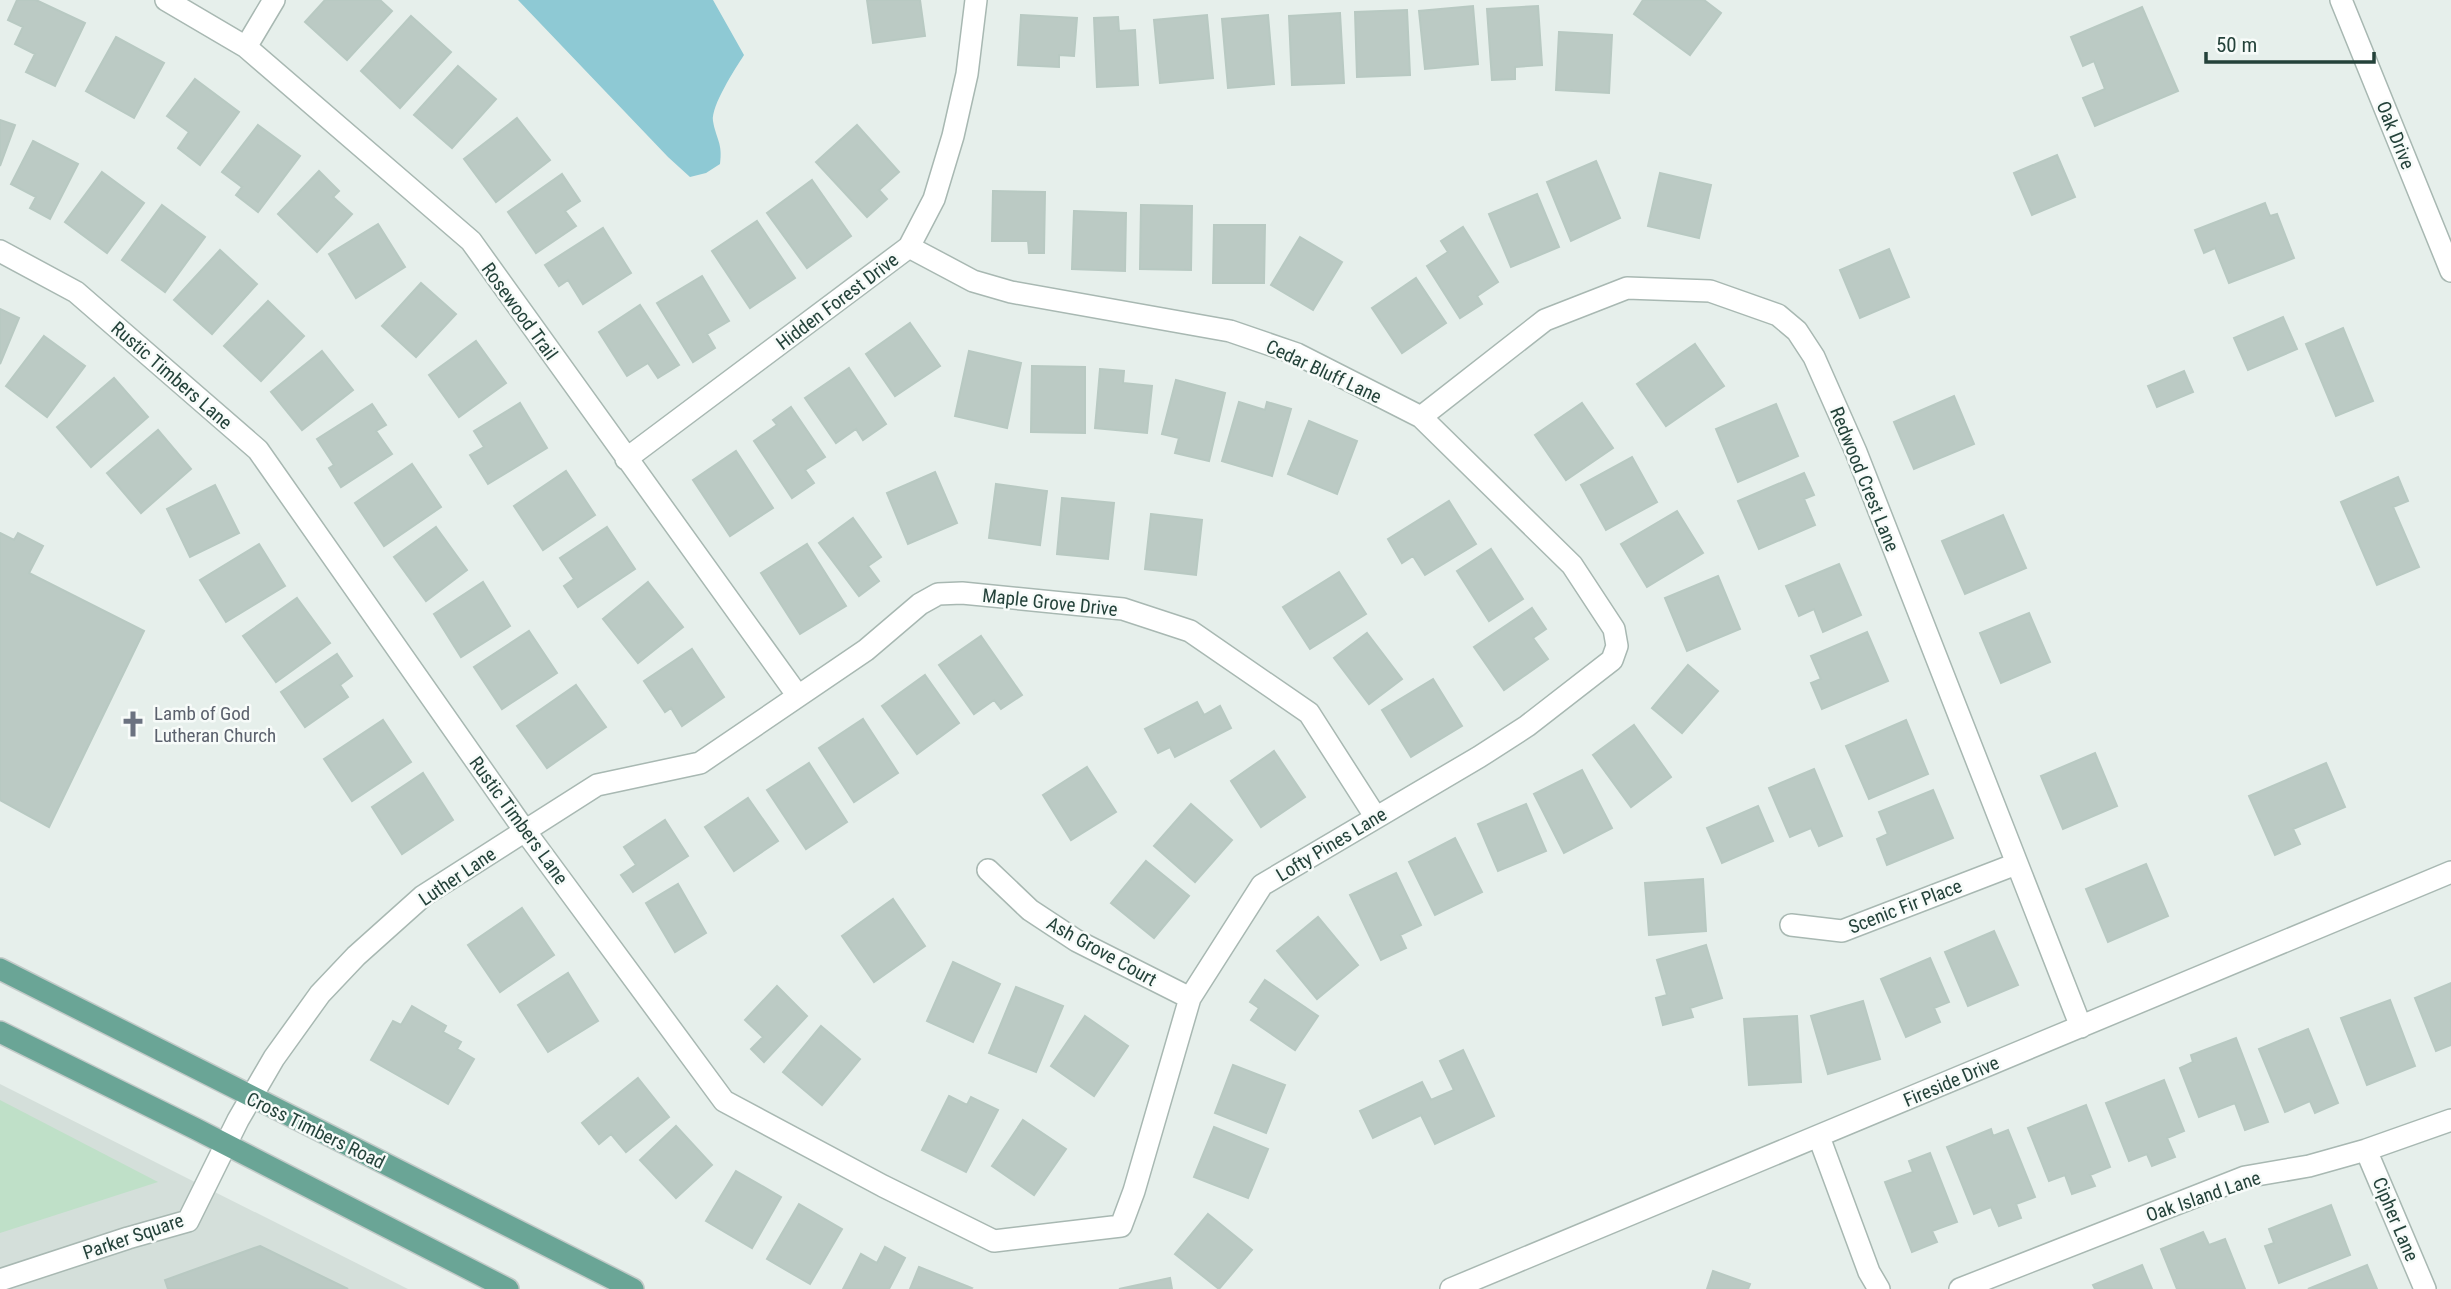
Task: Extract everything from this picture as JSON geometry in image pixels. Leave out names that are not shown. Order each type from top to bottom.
[{"type":"main road","name":"Cross Timbers Road","points":[[0,970],[633,1289]]},
{"type":"main road","points":[[0,1032],[508,1289]]},
{"type":"street","name":"Rosewood Trail","points":[[166,0],[246,47],[471,241],[798,696]]},
{"type":"street","points":[[246,47],[274,0]]},
{"type":"street","name":"Hidden Forest Drive","points":[[626,459],[909,247],[934,199],[953,135],[967,74],[976,0]]},
{"type":"street","name":"Oak Drive","points":[[2341,0],[2451,271]]},
{"type":"street","name":"Cedar Bluff Lane","points":[[909,247],[973,281],[1011,292],[1230,331],[1297,354],[1421,417],[1572,565],[1614,629]]},
{"type":"street","name":"Rustic Timbers Lane","points":[[0,251],[76,292],[258,450],[525,831],[724,1101],[883,1186],[994,1241],[1121,1226]]},
{"type":"street","name":"Redwood Crest Lane","points":[[1421,417],[1545,320],[1627,288],[1710,291],[1778,315],[1797,331],[1814,357],[1845,429],[2081,1027]]},
{"type":"street","name":"Maple Grove Drive","points":[[798,696],[866,650],[920,604],[938,594],[962,593],[1123,609],[1190,631],[1308,713],[1375,817]]},
{"type":"street","name":"Lofty Pines Lane","points":[[1121,1226],[1134,1191],[1190,998],[1262,885],[1527,726],[1612,660],[1617,646],[1614,629]]},
{"type":"street","name":"Luther Lane","points":[[225,1145],[274,1058],[320,994],[356,956],[423,896],[597,785],[700,763],[798,696]]},
{"type":"street","name":"Scenic Fir Place","points":[[1791,925],[1842,931],[2016,864]]},
{"type":"street","name":"Ash Grove Court","points":[[988,870],[1030,910],[1077,941],[1190,998]]},
{"type":"street","name":"Fireside Drive","points":[[1451,1289],[2451,872]]},
{"type":"street","name":"Oak Island Lane","points":[[1960,1289],[2245,1177],[2309,1166],[2366,1150],[2451,1120]]},
{"type":"street","points":[[1819,1137],[1869,1272],[1879,1289]]},
{"type":"street","name":"Parker Square","points":[[0,1280],[188,1221],[225,1145]]},
{"type":"street","name":"Cipher Lane","points":[[2366,1150],[2425,1289]]},
{"type":"shaded area","points":[[0,1084],[408,1289],[0,1289]]},
{"type":"green space","points":[[0,1100],[158,1182],[0,1233]]},
{"type":"water","points":[[518,0],[713,0],[744,55],[724,88],[713,114],[721,151],[720,164],[706,173],[690,177]]},
{"type":"building","points":[[17,0],[36,0],[85,23],[55,86],[26,72],[35,54],[15,44],[23,27],[8,20]]},
{"type":"building","points":[[325,0],[380,0],[392,11],[347,60],[305,22]]},
{"type":"building","points":[[867,0],[920,0],[925,36],[873,43]]},
{"type":"building","points":[[1643,0],[1704,0],[1721,13],[1690,55],[1634,14]]},
{"type":"building","points":[[1473,6],[1478,64],[1425,69],[1419,11]]},
{"type":"building","points":[[1538,6],[1542,65],[1515,67],[1515,79],[1492,80],[1487,9]]},
{"type":"building","points":[[2142,7],[2178,91],[2095,126],[2083,98],[2105,89],[2094,61],[2083,66],[2071,37]]},
{"type":"building","points":[[1407,10],[1410,75],[1357,77],[1355,12]]},
{"type":"building","points":[[1340,13],[1344,83],[1292,85],[1289,16]]},
{"type":"building","points":[[1021,15],[1077,18],[1074,56],[1059,55],[1059,67],[1018,65]]},
{"type":"building","points":[[1207,15],[1213,78],[1160,83],[1154,20]]},
{"type":"building","points":[[1268,15],[1274,84],[1228,88],[1222,19]]},
{"type":"building","points":[[411,16],[451,52],[400,108],[361,71]]},
{"type":"building","points":[[1118,17],[1119,31],[1135,30],[1138,85],[1097,87],[1094,18]]},
{"type":"building","points":[[1559,32],[1612,35],[1609,93],[1556,90]]},
{"type":"building","points":[[116,37],[164,63],[134,118],[86,91]]},
{"type":"building","points":[[458,66],[496,99],[452,148],[414,115]]},
{"type":"building","points":[[195,79],[239,112],[200,165],[178,148],[189,132],[167,116]]},
{"type":"building","points":[[517,118],[550,160],[496,202],[464,159]]},
{"type":"building","points":[[0,120],[15,125],[0,166]]},
{"type":"building","points":[[258,125],[300,156],[258,212],[236,195],[242,187],[222,172]]},
{"type":"building","points":[[857,125],[899,172],[879,190],[887,199],[867,217],[816,162]]},
{"type":"building","points":[[33,141],[78,164],[50,219],[30,208],[36,197],[11,184]]},
{"type":"building","points":[[2057,155],[2075,197],[2032,215],[2014,173]]},
{"type":"building","points":[[1596,161],[1620,218],[1571,241],[1547,182]]},
{"type":"building","points":[[319,171],[339,191],[333,197],[352,214],[317,252],[278,214]]},
{"type":"building","points":[[102,172],[144,203],[107,253],[65,222]]},
{"type":"building","points":[[1660,173],[1711,185],[1699,238],[1648,226]]},
{"type":"building","points":[[562,174],[580,201],[565,211],[576,226],[536,253],[508,212]]},
{"type":"building","points":[[812,180],[851,236],[807,268],[767,213]]},
{"type":"building","points":[[993,191],[1045,192],[1044,253],[1029,253],[1028,241],[992,241]]},
{"type":"building","points":[[1537,194],[1559,247],[1511,267],[1489,214]]},
{"type":"building","points":[[2265,203],[2270,216],[2277,214],[2294,258],[2229,283],[2215,248],[2204,253],[2195,230]]},
{"type":"building","points":[[162,205],[205,237],[165,292],[122,260]]},
{"type":"building","points":[[1141,205],[1192,206],[1191,270],[1140,269]]},
{"type":"building","points":[[1074,211],[1126,213],[1125,271],[1072,269]]},
{"type":"building","points":[[757,221],[795,278],[750,308],[712,251]]},
{"type":"building","points":[[378,224],[405,267],[356,298],[329,254]]},
{"type":"building","points":[[1214,225],[1265,225],[1264,283],[1213,283]]},
{"type":"building","points":[[1463,227],[1498,282],[1477,296],[1482,304],[1460,318],[1427,266],[1448,252],[1441,241]]},
{"type":"building","points":[[603,228],[631,273],[583,304],[568,280],[559,286],[545,265]]},
{"type":"building","points":[[1300,237],[1342,262],[1313,310],[1271,285]]},
{"type":"building","points":[[1889,249],[1909,297],[1860,318],[1840,270]]},
{"type":"building","points":[[220,250],[257,284],[212,334],[174,300]]},
{"type":"building","points":[[702,276],[729,321],[707,334],[715,348],[693,362],[657,303]]},
{"type":"building","points":[[1416,278],[1446,323],[1402,353],[1372,308]]},
{"type":"building","points":[[421,283],[456,314],[416,357],[382,326]]},
{"type":"building","points":[[268,301],[304,336],[261,381],[224,346]]},
{"type":"building","points":[[640,305],[679,365],[658,378],[648,363],[627,376],[599,332]]},
{"type":"building","points":[[0,309],[19,318],[0,364]]},
{"type":"building","points":[[2283,317],[2297,349],[2248,370],[2234,338]]},
{"type":"building","points":[[910,323],[940,366],[895,396],[866,354]]},
{"type":"building","points":[[2343,328],[2373,401],[2336,416],[2306,344]]},
{"type":"building","points":[[44,336],[85,366],[47,417],[6,386]]},
{"type":"building","points":[[476,341],[506,383],[459,417],[429,375]]},
{"type":"building","points":[[1695,344],[1724,386],[1666,426],[1637,384]]},
{"type":"building","points":[[322,351],[353,390],[302,430],[271,392]]},
{"type":"building","points":[[969,351],[1021,363],[1007,428],[955,416]]},
{"type":"building","points":[[1032,366],[1085,367],[1085,433],[1031,432]]},
{"type":"building","points":[[849,368],[886,424],[863,440],[856,429],[836,443],[805,398]]},
{"type":"building","points":[[1100,369],[1124,371],[1123,383],[1152,386],[1147,433],[1095,428]]},
{"type":"building","points":[[2184,371],[2193,392],[2157,407],[2148,386]]},
{"type":"building","points":[[114,378],[148,417],[91,467],[57,427]]},
{"type":"building","points":[[1176,380],[1225,393],[1209,461],[1175,453],[1179,438],[1162,434]]},
{"type":"building","points":[[1954,396],[1974,444],[1914,469],[1894,422]]},
{"type":"building","points":[[1239,402],[1265,410],[1267,402],[1291,409],[1272,476],[1222,461]]},
{"type":"building","points":[[520,403],[547,448],[488,484],[470,455],[484,447],[474,431]]},
{"type":"building","points":[[1582,403],[1613,448],[1566,480],[1535,435]]},
{"type":"building","points":[[372,404],[386,425],[376,431],[392,454],[341,487],[329,468],[334,465],[317,439]]},
{"type":"building","points":[[1776,404],[1798,456],[1738,482],[1716,429]]},
{"type":"building","points":[[791,407],[825,457],[805,470],[814,483],[792,498],[754,441],[777,425],[773,420]]},
{"type":"building","points":[[1309,421],[1357,441],[1337,494],[1288,474]]},
{"type":"building","points":[[158,430],[191,469],[141,513],[107,473]]},
{"type":"building","points":[[736,451],[773,508],[730,536],[693,480]]},
{"type":"building","points":[[1632,457],[1657,502],[1606,530],[1581,485]]},
{"type":"building","points":[[412,464],[441,507],[384,546],[355,503]]},
{"type":"building","points":[[566,471],[595,515],[543,550],[514,506]]},
{"type":"building","points":[[935,472],[957,523],[908,544],[887,493]]},
{"type":"building","points":[[1804,473],[1814,495],[1804,499],[1815,525],[1759,549],[1738,501]]},
{"type":"building","points":[[2398,477],[2408,501],[2393,507],[2419,567],[2377,585],[2341,502]]},
{"type":"building","points":[[996,484],[1047,491],[1040,545],[989,538]]},
{"type":"building","points":[[215,485],[239,533],[190,557],[167,509]]},
{"type":"building","points":[[1062,498],[1114,503],[1108,559],[1057,554]]},
{"type":"building","points":[[1449,501],[1476,544],[1425,575],[1413,556],[1402,563],[1388,539]]},
{"type":"building","points":[[1677,511],[1703,553],[1647,587],[1621,544]]},
{"type":"building","points":[[1151,514],[1202,520],[1196,575],[1145,569]]},
{"type":"building","points":[[2003,515],[2026,568],[1965,594],[1942,541]]},
{"type":"building","points":[[853,518],[881,557],[868,566],[879,581],[859,596],[819,543]]},
{"type":"building","points":[[436,527],[467,570],[426,601],[394,557]]},
{"type":"building","points":[[607,527],[635,569],[578,607],[564,586],[574,579],[560,558]]},
{"type":"building","points":[[0,533],[14,540],[18,533],[43,546],[29,573],[144,631],[49,827],[0,800]]},
{"type":"building","points":[[259,544],[285,586],[226,622],[200,580]]},
{"type":"building","points":[[807,544],[846,606],[800,634],[761,573]]},
{"type":"building","points":[[1491,549],[1523,599],[1489,621],[1457,571]]},
{"type":"building","points":[[1839,564],[1861,615],[1823,632],[1814,609],[1799,616],[1786,586]]},
{"type":"building","points":[[1339,572],[1366,614],[1310,649],[1283,607]]},
{"type":"building","points":[[1718,576],[1740,629],[1687,651],[1665,598]]},
{"type":"building","points":[[483,582],[510,626],[461,657],[434,614]]},
{"type":"building","points":[[648,582],[683,627],[638,663],[603,619]]},
{"type":"building","points":[[297,598],[330,643],[276,682],[243,636]]},
{"type":"building","points":[[1532,608],[1546,629],[1533,638],[1548,659],[1504,690],[1474,647]]},
{"type":"building","points":[[2029,613],[2050,662],[2001,683],[1980,633]]},
{"type":"building","points":[[529,631],[557,673],[502,709],[474,667]]},
{"type":"building","points":[[1867,632],[1888,681],[1822,709],[1811,683],[1821,679],[1811,656]]},
{"type":"building","points":[[1367,633],[1402,679],[1369,704],[1334,658]]},
{"type":"building","points":[[981,636],[1022,695],[1001,709],[994,700],[974,714],[939,665]]},
{"type":"building","points":[[692,649],[724,697],[682,726],[671,708],[665,712],[644,681]]},
{"type":"building","points":[[337,654],[352,676],[340,685],[348,697],[305,727],[281,692]]},
{"type":"building","points":[[1688,665],[1718,691],[1682,733],[1652,708]]},
{"type":"building","points":[[925,675],[959,723],[917,754],[882,706]]},
{"type":"building","points":[[1433,679],[1462,726],[1411,757],[1382,710]]},
{"type":"building","points":[[576,685],[606,727],[547,768],[517,726]]},
{"type":"building","points":[[1197,702],[1204,715],[1220,706],[1231,728],[1175,757],[1170,747],[1158,753],[1145,729]]},
{"type":"building","points":[[863,719],[898,773],[854,802],[819,748]]},
{"type":"building","points":[[383,720],[411,762],[352,801],[324,759]]},
{"type":"building","points":[[1906,720],[1928,774],[1869,799],[1846,746]]},
{"type":"building","points":[[1634,725],[1671,777],[1631,807],[1593,755]]},
{"type":"building","points":[[1274,751],[1305,797],[1261,827],[1231,781]]},
{"type":"building","points":[[2095,753],[2117,806],[2063,829],[2041,776]]},
{"type":"building","points":[[809,763],[847,822],[806,849],[767,790]]},
{"type":"building","points":[[2326,763],[2345,807],[2293,829],[2300,844],[2275,855],[2249,796]]},
{"type":"building","points":[[1087,767],[1116,812],[1071,840],[1043,795]]},
{"type":"building","points":[[1814,769],[1842,836],[1819,846],[1811,828],[1790,837],[1769,788]]},
{"type":"building","points":[[1582,770],[1612,828],[1564,853],[1534,794]]},
{"type":"building","points":[[423,773],[453,820],[402,854],[372,807]]},
{"type":"building","points":[[1933,790],[1953,838],[1887,865],[1877,839],[1888,834],[1879,812]]},
{"type":"building","points":[[748,798],[778,841],[734,871],[705,827]]},
{"type":"building","points":[[1191,804],[1232,840],[1195,882],[1154,846]]},
{"type":"building","points":[[1526,804],[1546,851],[1498,871],[1478,824]]},
{"type":"building","points":[[1758,806],[1773,841],[1722,863],[1707,828]]},
{"type":"building","points":[[665,820],[688,856],[633,892],[621,875],[636,865],[624,847]]},
{"type":"building","points":[[1455,838],[1482,892],[1435,915],[1409,862]]},
{"type":"building","points":[[1146,861],[1189,896],[1154,938],[1111,903]]},
{"type":"building","points":[[2146,864],[2168,916],[2108,942],[2086,889]]},
{"type":"building","points":[[1396,873],[1421,925],[1400,935],[1406,948],[1381,960],[1350,895]]},
{"type":"building","points":[[1703,879],[1706,931],[1649,935],[1645,883]]},
{"type":"building","points":[[678,884],[706,933],[675,952],[646,903]]},
{"type":"building","points":[[893,899],[925,946],[874,982],[842,936]]},
{"type":"building","points":[[522,908],[554,955],[500,992],[468,945]]},
{"type":"building","points":[[1318,917],[1358,965],[1317,999],[1277,951]]},
{"type":"building","points":[[1994,931],[2018,985],[1968,1006],[1945,952]]},
{"type":"building","points":[[1706,945],[1722,998],[1690,1008],[1693,1017],[1663,1025],[1656,998],[1667,995],[1657,960]]},
{"type":"building","points":[[1930,958],[1949,1002],[1934,1008],[1940,1022],[1906,1037],[1881,979]]},
{"type":"building","points":[[953,962],[1000,984],[973,1042],[927,1021]]},
{"type":"building","points":[[568,973],[598,1021],[548,1052],[518,1005]]},
{"type":"building","points":[[1265,980],[1318,1016],[1295,1050],[1251,1020],[1259,1008],[1250,1002]]},
{"type":"building","points":[[2451,983],[2451,1045],[2436,1051],[2415,998]]},
{"type":"building","points":[[777,986],[807,1016],[764,1062],[751,1049],[763,1037],[745,1020]]},
{"type":"building","points":[[1016,987],[1063,1006],[1036,1072],[989,1053]]},
{"type":"building","points":[[2390,1000],[2415,1066],[2367,1085],[2341,1018]]},
{"type":"building","points":[[1863,1001],[1880,1059],[1828,1074],[1811,1016]]},
{"type":"building","points":[[412,1006],[446,1026],[443,1032],[461,1042],[457,1049],[474,1059],[448,1104],[371,1060],[393,1021],[401,1025]]},
{"type":"building","points":[[1085,1016],[1128,1046],[1094,1096],[1051,1066]]},
{"type":"building","points":[[1797,1016],[1801,1082],[1749,1085],[1744,1019]]},
{"type":"building","points":[[821,1026],[860,1059],[822,1105],[783,1072]]},
{"type":"building","points":[[2308,1029],[2338,1103],[2315,1113],[2310,1101],[2285,1112],[2259,1049]]},
{"type":"building","points":[[2236,1038],[2268,1122],[2245,1130],[2235,1103],[2199,1117],[2180,1068],[2193,1062],[2191,1055]]},
{"type":"building","points":[[1463,1050],[1494,1116],[1435,1144],[1421,1115],[1373,1138],[1360,1111],[1422,1082],[1431,1100],[1454,1090],[1440,1061]]},
{"type":"building","points":[[1233,1065],[1285,1085],[1266,1133],[1215,1113]]},
{"type":"building","points":[[638,1078],[669,1117],[626,1152],[611,1134],[599,1144],[582,1123]]},
{"type":"building","points":[[2164,1080],[2184,1131],[2167,1138],[2175,1157],[2152,1166],[2147,1154],[2129,1161],[2106,1103]]},
{"type":"building","points":[[949,1096],[967,1105],[971,1097],[998,1110],[966,1172],[922,1150]]},
{"type":"building","points":[[2086,1105],[2110,1167],[2090,1175],[2095,1186],[2072,1194],[2065,1175],[2049,1181],[2028,1128]]},
{"type":"building","points":[[1023,1120],[1066,1149],[1034,1195],[992,1166]]},
{"type":"building","points":[[676,1126],[712,1165],[676,1198],[640,1160]]},
{"type":"building","points":[[1214,1127],[1268,1149],[1248,1198],[1194,1177]]},
{"type":"building","points":[[1991,1129],[1993,1136],[2008,1130],[2035,1197],[2016,1204],[2021,1218],[1999,1226],[1991,1207],[1974,1214],[1947,1147]]},
{"type":"building","points":[[1930,1153],[1957,1222],[1932,1231],[1937,1242],[1912,1252],[1885,1182],[1913,1172],[1909,1161]]},
{"type":"building","points":[[736,1171],[781,1197],[752,1248],[706,1221]]},
{"type":"building","points":[[799,1204],[842,1229],[810,1284],[767,1259]]},
{"type":"building","points":[[2331,1205],[2350,1255],[2279,1283],[2265,1246],[2274,1243],[2269,1229]]},
{"type":"building","points":[[1208,1214],[1252,1250],[1219,1289],[1175,1254]]},
{"type":"building","points":[[2203,1232],[2209,1245],[2225,1239],[2245,1289],[2177,1289],[2161,1249]]},
{"type":"building","points":[[260,1246],[348,1289],[168,1289],[165,1280]]},
{"type":"building","points":[[885,1247],[905,1258],[889,1289],[843,1289],[861,1254],[877,1263]]},
{"type":"building","points":[[2142,1265],[2152,1289],[2095,1289],[2093,1285]]},
{"type":"building","points":[[2367,1265],[2377,1289],[2308,1289]]},
{"type":"building","points":[[919,1267],[972,1288],[910,1289]]},
{"type":"building","points":[[1713,1271],[1750,1284],[1748,1289],[1707,1289]]},
{"type":"building","points":[[1170,1278],[1172,1289],[1119,1289]]},
{"type":"place","name":"Lamb of God Lutheran Church","points":[[133,724]]}]
